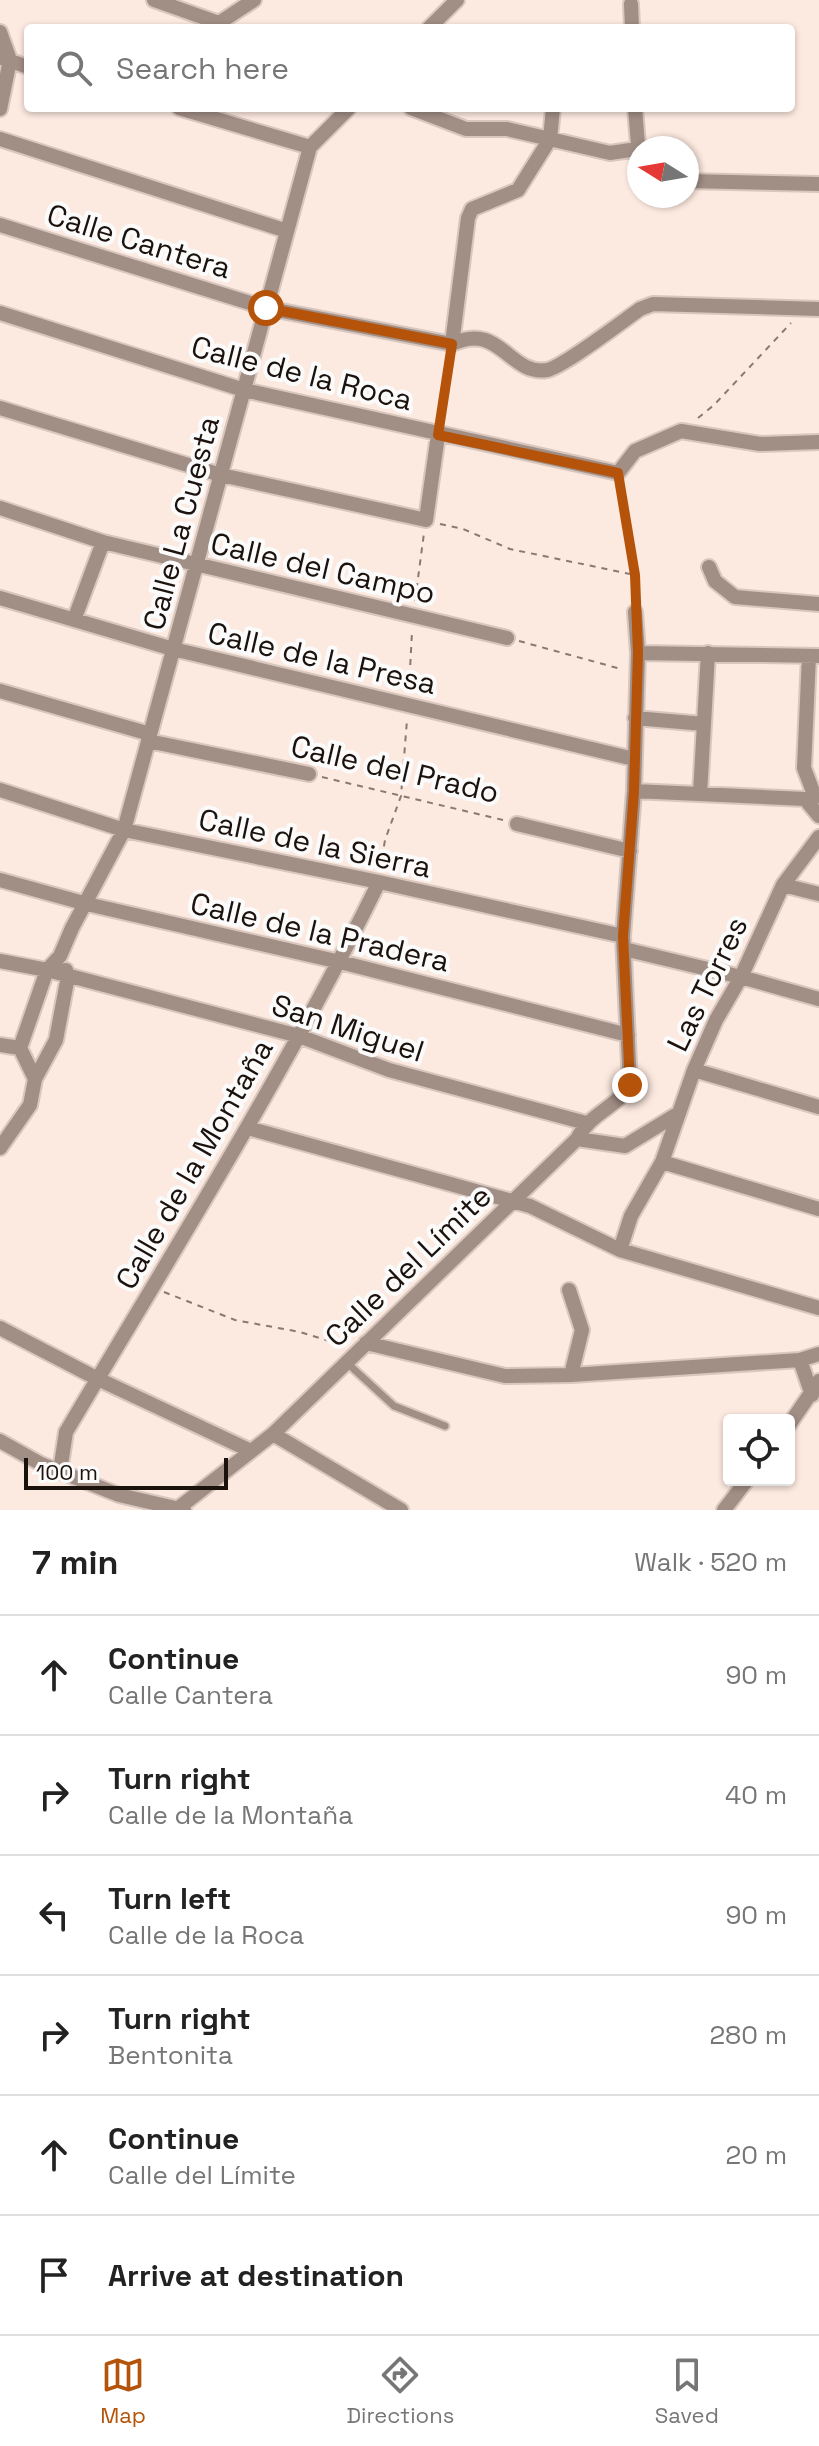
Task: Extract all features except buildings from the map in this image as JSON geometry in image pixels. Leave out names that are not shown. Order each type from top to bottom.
[{"type":"street","points":[[154,0],[215,24]]},
{"type":"street","points":[[219,24],[254,0]]},
{"type":"street","points":[[433,24],[457,0]]},
{"type":"street","points":[[631,4],[632,24]]},
{"type":"street","points":[[0,32],[5,59],[0,109]]},
{"type":"street","points":[[5,59],[24,66]]},
{"type":"street","points":[[196,112],[310,147]]},
{"type":"street","name":"Calle La Cuesta","points":[[20,1048],[47,970],[60,956],[124,830],[310,147],[345,112]]},
{"type":"street","points":[[421,112],[466,129],[507,129],[610,153],[627,153]]},
{"type":"street","points":[[452,344],[468,218],[472,209],[518,190],[550,139],[553,112]]},
{"type":"street","points":[[635,112],[637,136]]},
{"type":"street","points":[[0,139],[287,231]]},
{"type":"street","points":[[699,181],[819,184]]},
{"type":"street","name":"Calle Cantera","points":[[0,225],[266,308],[452,344],[464,338],[483,338],[528,368],[547,370],[640,309],[653,304],[812,308]]},
{"type":"street","name":"Calle de la Roca","points":[[0,313],[244,390],[618,473]]},
{"type":"street","points":[[0,408],[221,475],[426,520],[438,435]]},
{"type":"street","points":[[618,473],[635,451],[681,431],[760,444],[819,442]]},
{"type":"street","name":"Calle del Campo","points":[[0,508],[103,542],[507,638]]},
{"type":"street","points":[[74,620],[103,542]]},
{"type":"street","points":[[709,567],[715,581],[735,597],[819,604]]},
{"type":"street","name":"Calle de la Presa","points":[[0,598],[173,649],[634,759]]},
{"type":"street","points":[[628,1035],[623,943],[634,791],[638,653],[635,612]]},
{"type":"street","points":[[638,653],[814,656],[804,768],[819,816]]},
{"type":"street","points":[[700,794],[708,653]]},
{"type":"street","name":"Calle del Prado","points":[[0,691],[149,738],[309,774]]},
{"type":"street","points":[[635,718],[704,724]]},
{"type":"street","name":"Calle de la Sierra","points":[[0,790],[124,830],[379,882],[623,943],[819,999]]},
{"type":"street","points":[[634,791],[813,798]]},
{"type":"street","name":"Calle del Prado","points":[[517,824],[630,851]]},
{"type":"street","name":"Las Torres","points":[[620,1250],[631,1216],[662,1162],[694,1070],[716,1020],[741,977],[783,885],[819,837]]},
{"type":"street","name":"Calle de la Pradera","points":[[0,880],[87,904],[340,962],[628,1035]]},
{"type":"street","name":"Calle de la Montaña","points":[[60,1471],[66,1432],[248,1128],[340,962],[379,882]]},
{"type":"street","points":[[783,885],[819,894]]},
{"type":"street","points":[[0,1148],[30,1105],[35,1079],[56,1040],[68,976],[60,956]]},
{"type":"street","name":"San Miguel","points":[[0,961],[47,970],[299,1036],[389,1070],[586,1123]]},
{"type":"street","name":"Calle del Límite","points":[[180,1509],[273,1434],[577,1139],[586,1123],[623,1096],[630,1085],[628,1035]]},
{"type":"street","points":[[0,1045],[20,1048],[35,1079]]},
{"type":"street","points":[[694,1070],[819,1107]]},
{"type":"street","points":[[577,1139],[625,1146],[679,1113]]},
{"type":"street","points":[[248,1128],[530,1206],[620,1250],[819,1308]]},
{"type":"street","points":[[662,1162],[819,1209]]},
{"type":"street","points":[[569,1290],[582,1330],[571,1375]]},
{"type":"street","points":[[0,1328],[98,1379],[251,1451]]},
{"type":"street","points":[[362,1346],[505,1376],[571,1375],[800,1360],[819,1354]]},
{"type":"street","points":[[795,1417],[816,1388],[800,1360]]},
{"type":"street","points":[[273,1434],[401,1510]]},
{"type":"street","points":[[0,1441],[41,1464],[119,1495],[180,1509]]},
{"type":"street","points":[[724,1510],[742,1486]]},
{"type":"street","points":[[119,1495],[128,1510]]},
{"type":"lane","points":[[346,1362],[394,1406],[445,1426]]},
{"type":"path","points":[[681,431],[714,405],[812,308]]},
{"type":"path","points":[[438,435],[452,344]]},
{"type":"path","points":[[618,473],[635,575],[635,612]]},
{"type":"path","points":[[426,520],[463,529],[510,549],[635,575]]},
{"type":"path","points":[[507,638],[636,673]]},
{"type":"path","name":"Calle del Prado","points":[[309,774],[517,824]]},
{"type":"path","points":[[153,1287],[235,1320],[362,1346]]},
{"type":"route","points":[[266,308],[452,344],[438,435],[618,473],[635,575],[638,653],[634,791],[623,936],[630,1085]]}]
